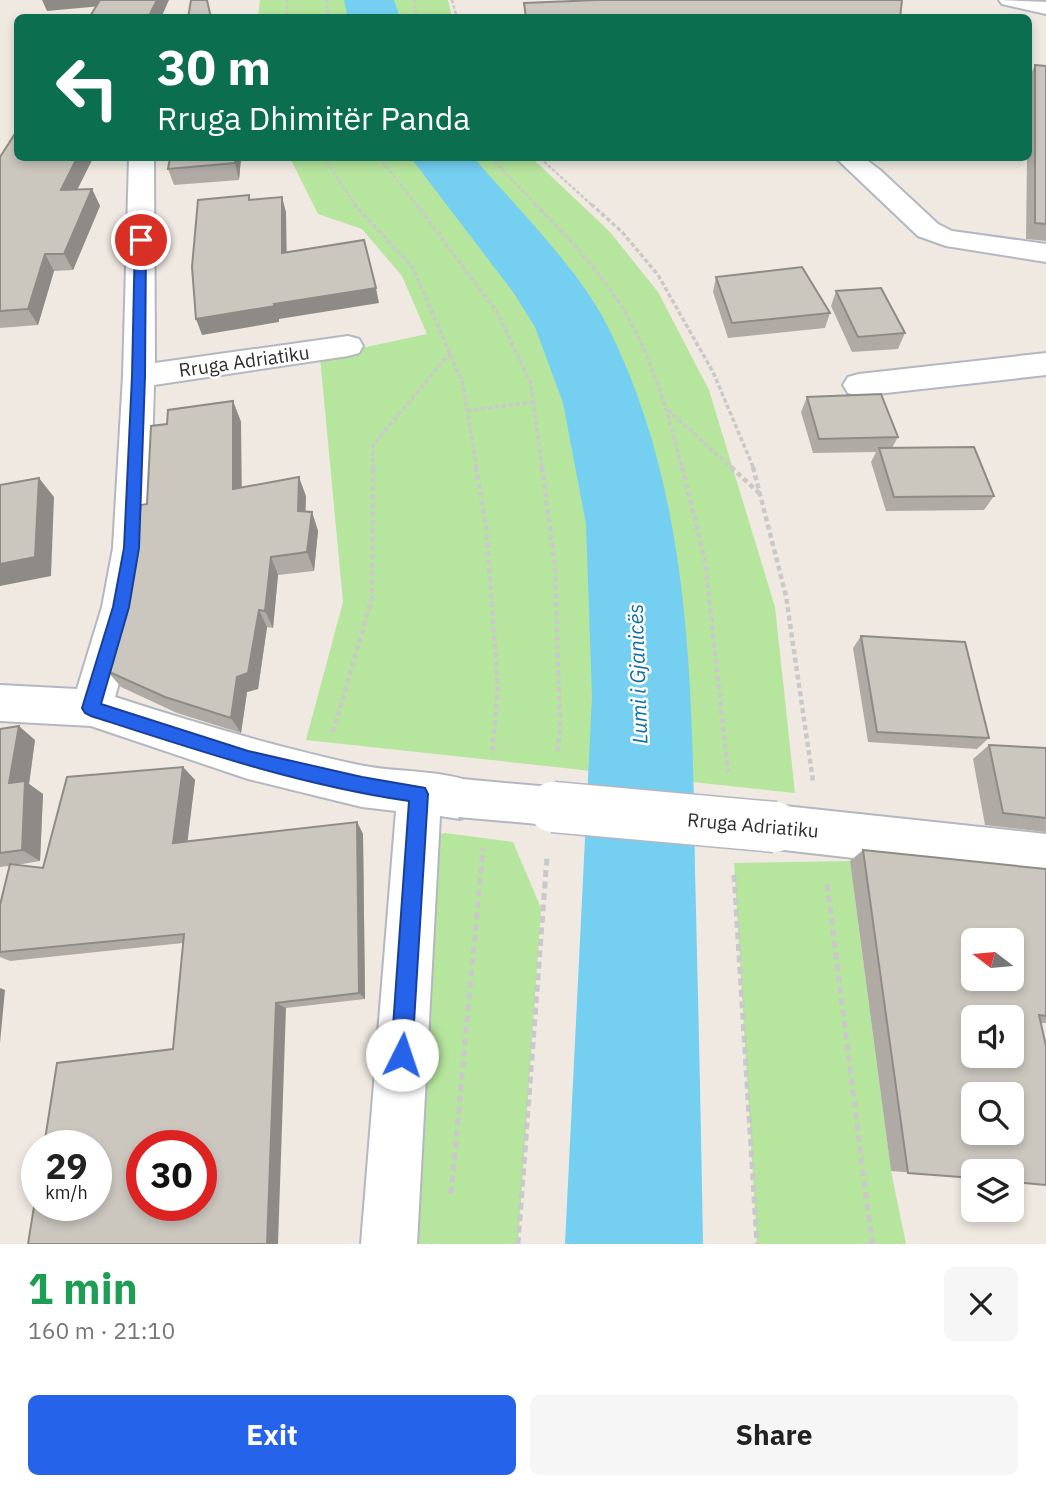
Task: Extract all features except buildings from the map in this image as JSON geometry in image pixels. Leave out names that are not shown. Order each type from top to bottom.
[{"type":"street","points":[[1009,0],[1046,8]]},
{"type":"street","points":[[0,703],[91,708],[121,607],[131,548],[139,376],[141,161]]},
{"type":"street","points":[[852,161],[871,175],[928,230],[946,238],[1046,253]]},
{"type":"street","name":"Rruga Adriatiku","points":[[139,376],[348,346]]},
{"type":"street","points":[[859,385],[1046,364]]},
{"type":"street","name":"Rruga Adriatiku","points":[[91,708],[248,759],[320,776],[440,796],[820,831],[1046,857]]},
{"type":"street","points":[[390,1244],[440,796]]},
{"type":"path","points":[[326,161],[355,205],[413,268],[463,384],[486,526],[498,686],[491,768]]},
{"type":"path","points":[[381,161],[447,242],[497,312],[531,384],[555,567],[560,729],[557,757]]},
{"type":"path","points":[[494,161],[584,255],[630,321],[668,410],[760,495]]},
{"type":"path","points":[[543,161],[622,232],[658,275],[713,372],[753,466],[786,596],[820,831],[872,1244]]},
{"type":"path","points":[[320,776],[372,598],[373,445],[450,353]]},
{"type":"path","points":[[467,411],[533,402]]},
{"type":"path","points":[[450,1203],[484,836]]},
{"type":"path","points":[[519,1244],[547,853]]},
{"type":"green space","points":[[260,0],[448,0],[451,14],[258,14]]},
{"type":"green space","points":[[292,161],[535,161],[610,232],[658,292],[709,390],[775,607],[795,793],[306,740],[343,602],[320,357],[427,334],[402,276],[362,229],[318,214]]},
{"type":"green space","points":[[445,833],[513,842],[541,908],[518,1244],[389,1244],[416,839]]},
{"type":"green space","points":[[850,861],[891,1171],[906,1244],[757,1244],[734,863]]},
{"type":"waterway","name":"Lumi i Gjanicës","points":[[369,0],[373,14]]},
{"type":"waterway","name":"Lumi i Gjanicës","points":[[443,161],[540,279],[572,327],[602,403],[630,524],[642,697],[634,1244]]},
{"type":"route","points":[[141,240],[139,376],[131,548],[121,607],[91,708],[248,759],[362,786],[419,794],[402,1055]]}]
